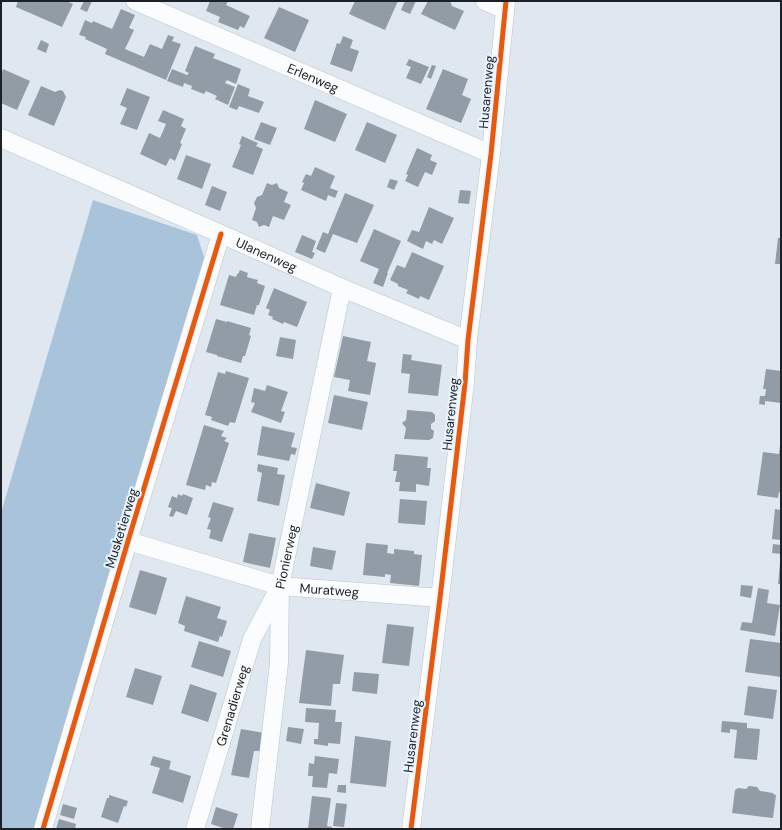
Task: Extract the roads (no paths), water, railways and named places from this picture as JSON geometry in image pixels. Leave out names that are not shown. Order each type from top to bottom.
[{"type":"street","name":"Erlenweg","points":[[135,1],[491,154]]},
{"type":"street","points":[[485,1],[505,5]]},
{"type":"street","name":"Husarenweg","points":[[411,829],[465,383],[468,340],[491,154],[505,5]]},
{"type":"street","name":"Ulanenweg","points":[[1,138],[342,288],[468,340]]},
{"type":"street","name":"Musketierweg","points":[[43,829],[221,234]]},
{"type":"street","name":"Pionierweg","points":[[260,829],[279,663],[280,586],[342,288]]},
{"type":"street","name":"Muratweg","points":[[128,541],[280,586],[440,598]]},
{"type":"street","name":"Grenadierweg","points":[[196,829],[252,638],[280,586]]}]
